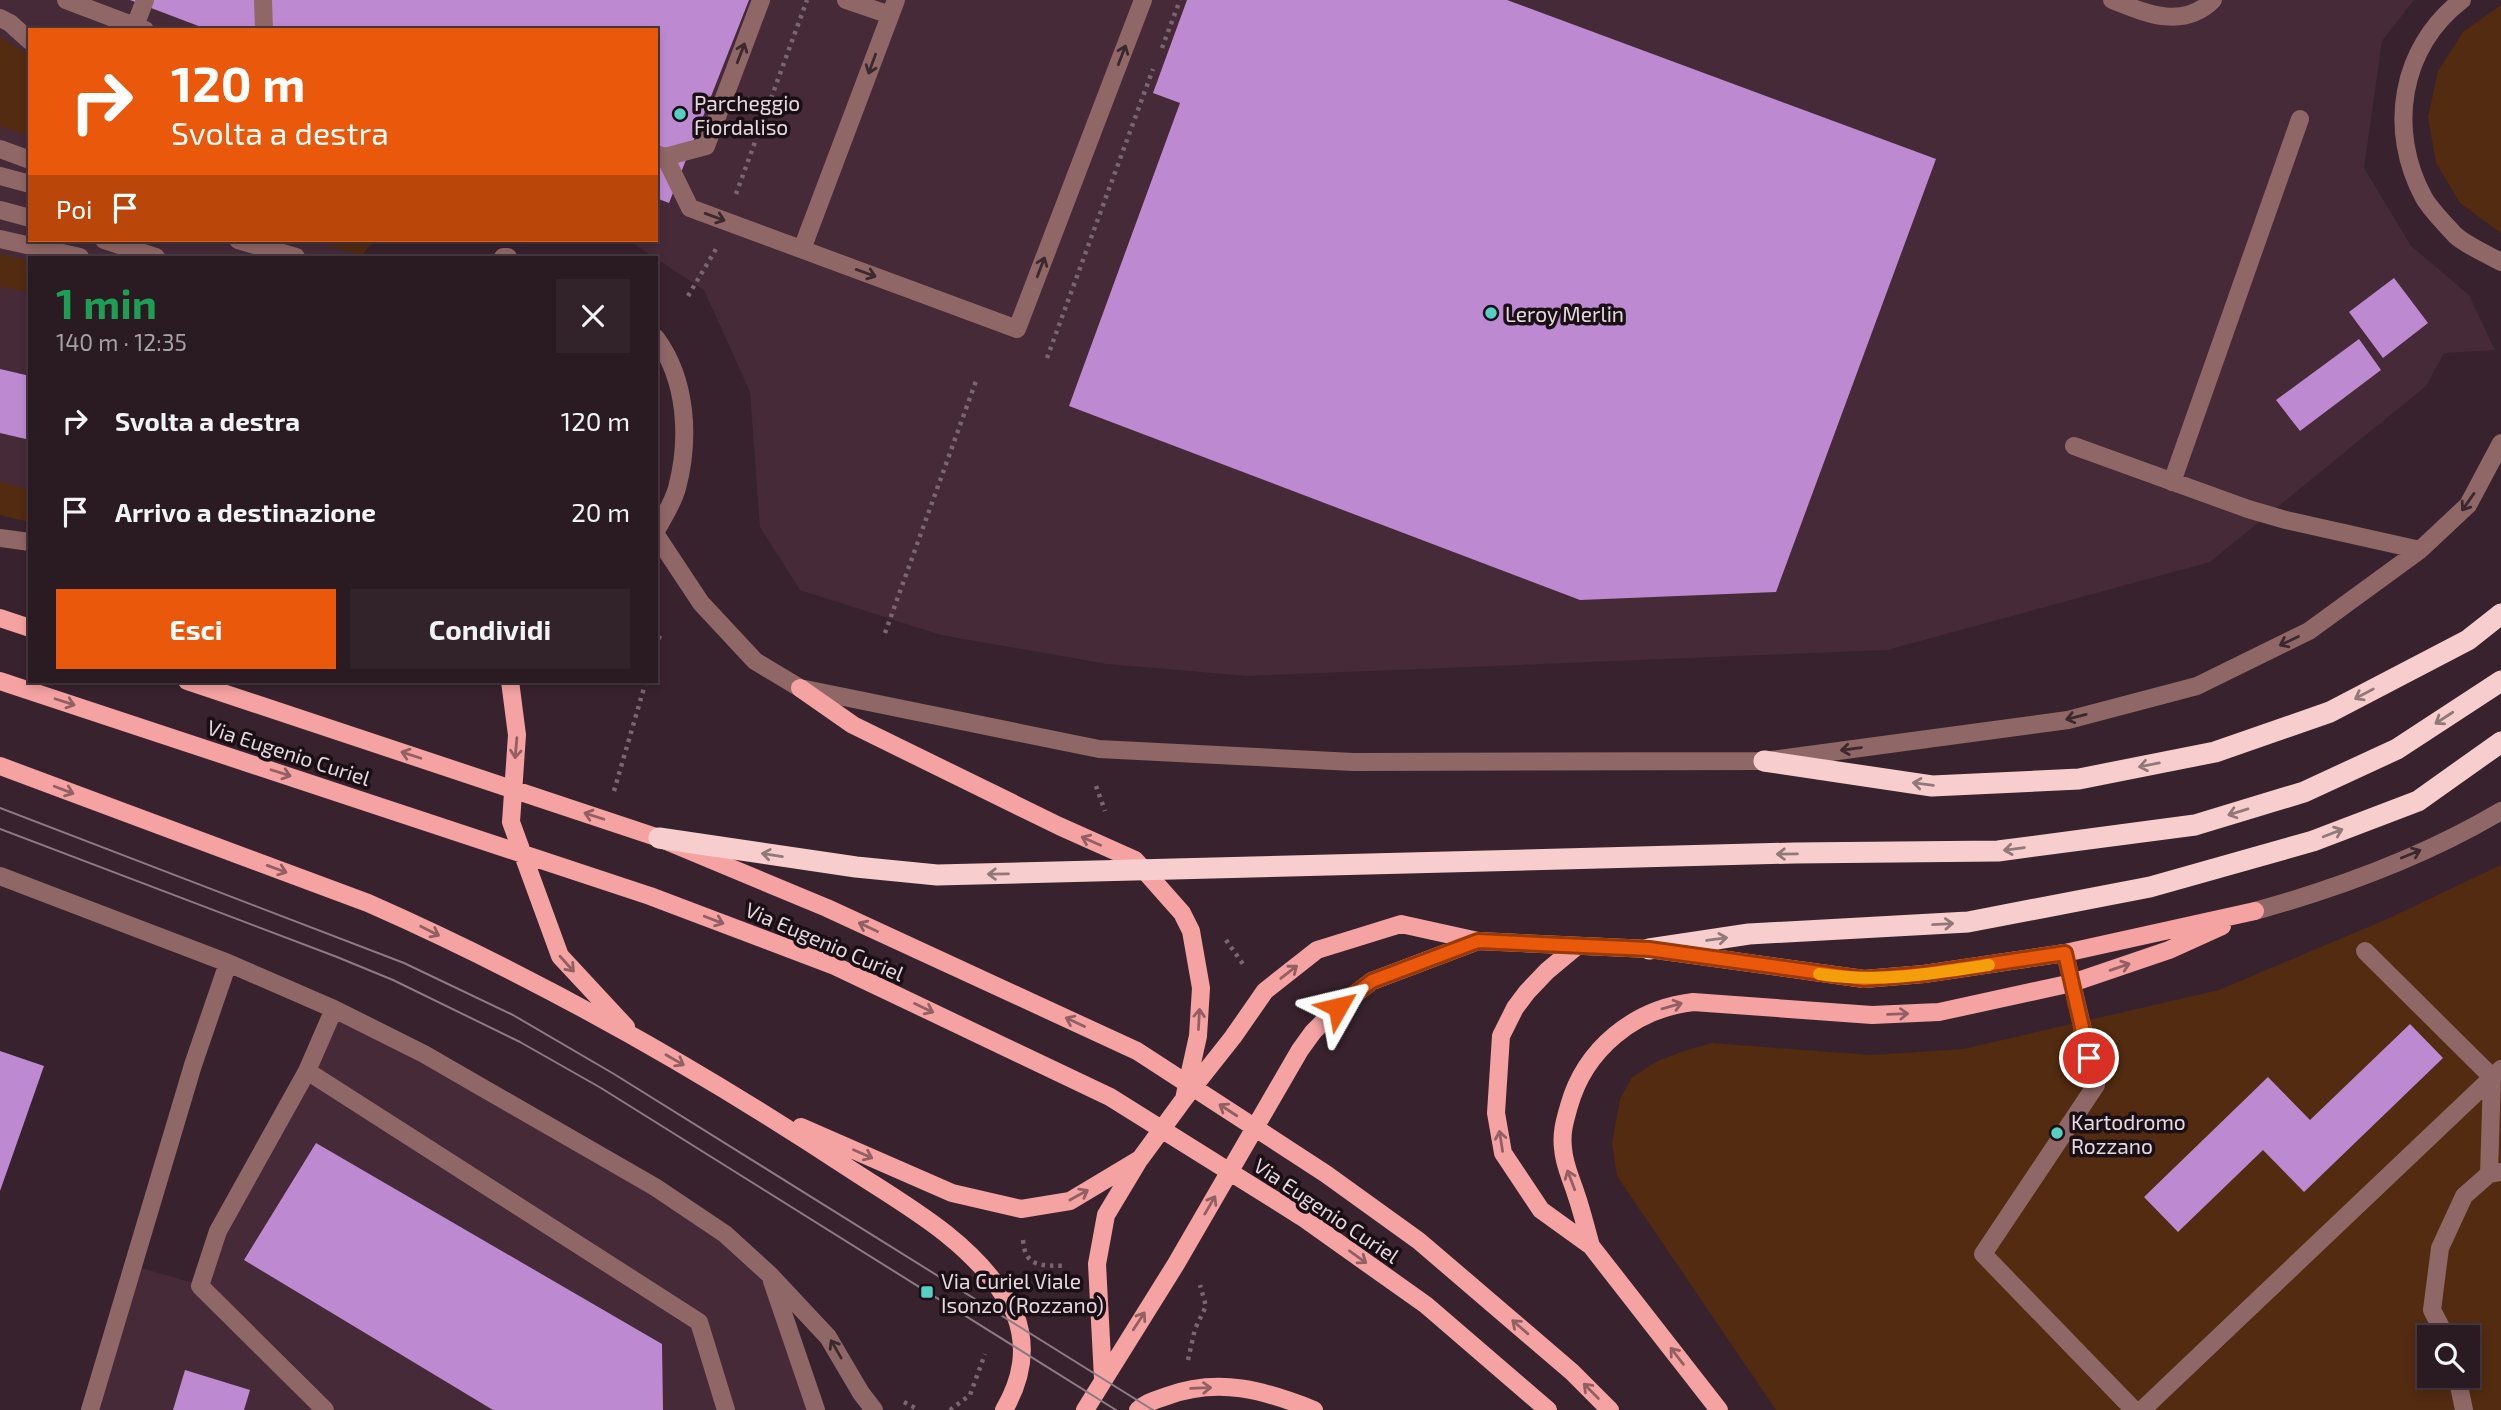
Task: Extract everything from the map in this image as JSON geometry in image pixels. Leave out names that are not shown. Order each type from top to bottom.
[{"type":"highway","points":[[1764,761],[1932,786],[2079,779],[2147,766],[2215,752],[2330,712],[2468,640],[2501,614]]},
{"type":"highway","points":[[659,838],[856,867],[937,875],[1998,851],[2195,825],[2304,792],[2397,749],[2501,681]]},
{"type":"highway","points":[[1649,949],[1749,934],[1968,922],[2150,887],[2313,841],[2418,801],[2501,741]]},
{"type":"main road","points":[[0,618],[28,627]]},
{"type":"main road","name":"Via Eugenio Curiel","points":[[0,681],[650,896],[835,966],[1110,1097],[1302,1217],[1426,1305],[1548,1410]]},
{"type":"main road","name":"Via Eugenio Curiel","points":[[193,683],[659,838],[827,908],[1137,1051],[1326,1174],[1419,1241],[1572,1371],[1610,1410]]},
{"type":"main road","points":[[510,683],[517,735],[511,822],[544,917],[560,956],[634,1036]]},
{"type":"main road","points":[[800,688],[853,725],[1059,826],[1135,860],[1182,913],[1191,931],[1201,988],[1198,1036],[1184,1099]]},
{"type":"main road","points":[[0,765],[368,902],[634,1036],[756,1107],[928,1221],[977,1261],[997,1284],[1015,1313],[1021,1341],[1021,1374],[1004,1410]]},
{"type":"main road","points":[[1103,1378],[1097,1264],[1106,1215],[1140,1159],[1265,991],[1317,950],[1401,924],[1478,941],[1649,949],[1864,979],[1924,974],[2065,953],[2255,911]]},
{"type":"main road","points":[[1591,1246],[1565,1165],[1563,1129],[1571,1099],[1584,1069],[1600,1048],[1635,1022],[1669,1006],[1693,1002],[1872,1015],[1939,1013],[2073,983],[2169,950],[2255,911]]},
{"type":"main road","points":[[1085,1410],[1176,1264],[1313,1032],[1338,1007],[1372,981],[1478,941]]},
{"type":"main road","points":[[1577,946],[1527,992],[1515,1008],[1501,1036],[1496,1114],[1503,1153],[1541,1210],[1591,1246],[1719,1410]]},
{"type":"main road","points":[[756,1107],[952,1193],[1021,1209],[1070,1201],[1140,1159]]},
{"type":"main road","points":[[1138,1410],[1144,1404],[1188,1388],[1236,1386],[1273,1395],[1314,1410]]},
{"type":"street","points":[[66,0],[140,28],[145,0]]},
{"type":"street","points":[[263,0],[264,28]]},
{"type":"street","points":[[761,0],[706,146],[661,156],[690,208],[1017,329],[1143,0]]},
{"type":"street","points":[[802,249],[893,8],[846,0]]},
{"type":"street","points":[[2112,0],[2154,16],[2184,17],[2213,0]]},
{"type":"street","points":[[2462,0],[2443,15],[2416,55],[2403,103],[2406,153],[2424,199],[2457,237],[2501,262]]},
{"type":"street","points":[[0,18],[28,39]]},
{"type":"street","points":[[2172,482],[2300,119]]},
{"type":"street","points":[[0,149],[28,159]]},
{"type":"street","points":[[0,176],[28,183]]},
{"type":"street","points":[[0,210],[28,218]]},
{"type":"street","points":[[0,239],[76,256]]},
{"type":"street","points":[[110,242],[153,256]]},
{"type":"street","points":[[245,242],[293,256]]},
{"type":"street","points":[[658,341],[664,349],[681,394],[685,442],[677,490],[658,529]]},
{"type":"street","points":[[658,536],[701,603],[737,642],[755,661],[800,688],[1099,750],[1353,762],[1764,761],[2068,720],[2197,686],[2309,631],[2420,550],[2468,505],[2501,443]]},
{"type":"street","points":[[2074,446],[2286,520],[2420,550]]},
{"type":"street","points":[[0,538],[28,542]]},
{"type":"street","points":[[2255,911],[2316,894],[2464,833],[2501,811]]},
{"type":"street","points":[[0,876],[228,963],[334,1009],[424,1054],[655,1187],[725,1234],[770,1275],[828,1337],[872,1409]]},
{"type":"street","points":[[2365,951],[2497,1073],[2495,1173],[2464,1196],[2440,1248],[2432,1310],[2440,1325]]},
{"type":"street","points":[[2065,953],[2096,1085],[1983,1254],[2134,1410]]},
{"type":"street","points":[[90,1410],[193,1065],[228,963]]},
{"type":"street","points":[[326,1410],[201,1286],[218,1231],[307,1071],[334,1009]]},
{"type":"street","points":[[307,1071],[699,1322],[726,1410]]},
{"type":"street","points":[[2142,1410],[2497,1073]]},
{"type":"street","points":[[770,1275],[816,1410]]},
{"type":"street","points":[[2459,1388],[2464,1410]]},
{"type":"path","points":[[688,296],[714,254],[807,0]]},
{"type":"path","points":[[1160,51],[1181,0]]},
{"type":"path","points":[[1047,358],[1156,64]]},
{"type":"path","points":[[885,633],[976,381]]},
{"type":"path","points":[[658,641],[660,635]]},
{"type":"path","points":[[1023,1236],[1024,1254],[1030,1261],[1077,1267]]},
{"type":"path","points":[[1188,1388],[1187,1365],[1195,1329],[1206,1306],[1197,1278]]},
{"type":"path","points":[[950,1410],[970,1395],[985,1354]]},
{"type":"shaded area","points":[[0,0],[2414,0],[2382,41],[2364,168],[2411,246],[2469,295],[2495,350],[2444,353],[2426,386],[2210,562],[1887,650],[1248,676],[1107,664],[941,635],[800,590],[760,527],[750,392],[704,290],[658,260],[658,256],[652,256],[631,242],[658,242],[658,28],[28,28],[28,242],[377,242],[370,245],[362,256],[28,256],[28,522],[0,515]]},
{"type":"shaded area","points":[[2501,5],[2501,233],[2460,203],[2436,163],[2428,117],[2438,71],[2463,32]]},
{"type":"shaded area","points":[[0,36],[28,56],[28,136],[0,126]]},
{"type":"shaded area","points":[[318,242],[377,242],[370,245],[362,255]]},
{"type":"shaded area","points":[[0,254],[28,261],[28,292],[0,287]]},
{"type":"shaded area","points":[[0,481],[28,490],[28,522],[0,515]]},
{"type":"shaded area","name":"Kartodromo Rozzano","points":[[2501,865],[2501,1410],[1776,1410],[1617,1176],[1612,1143],[1620,1099],[1632,1077],[1658,1061],[1684,1051],[1712,1043],[1871,1055],[1963,1049],[2219,990],[2387,919]]},
{"type":"shaded area","points":[[334,1009],[655,1187],[770,1275],[816,1410],[90,1410],[134,1266],[201,1285]]},
{"type":"building","name":"Parcheggio Fiordaliso","points":[[130,0],[749,0],[669,203],[658,199],[658,28],[204,28]]},
{"type":"building","name":"Leroy Merlin","points":[[1187,0],[1507,0],[1936,159],[1776,592],[1580,600],[1069,406],[1180,103],[1153,93]]},
{"type":"building","points":[[2394,278],[2428,323],[2383,358],[2349,312]]},
{"type":"building","points":[[2359,339],[2381,370],[2300,431],[2276,400]]},
{"type":"building","points":[[0,369],[28,376],[28,440],[0,433]]},
{"type":"building","points":[[2410,1024],[2443,1058],[2304,1192],[2263,1150],[2178,1232],[2144,1197],[2268,1077],[2310,1120]]},
{"type":"building","points":[[0,1051],[44,1066],[0,1191]]},
{"type":"building","points":[[316,1143],[662,1344],[663,1410],[493,1410],[244,1260]]},
{"type":"building","points":[[185,1370],[250,1390],[244,1410],[173,1410]]},
{"type":"tram line","points":[[0,808],[404,963],[513,1015],[614,1074],[1153,1410]]},
{"type":"tram line","points":[[0,829],[337,957],[393,980],[520,1042],[601,1088],[1116,1410]]},
{"type":"slow traffic","points":[[1819,974],[1882,979],[1989,965]]},
{"type":"place","name":"Parcheggio Fiordaliso","points":[[680,114]]},
{"type":"place","name":"Leroy Merlin","points":[[1491,313]]},
{"type":"place","name":"Kartodromo Rozzano","points":[[2057,1133]]},
{"type":"place","name":"Via Curiel Viale Isonzo (Rozzano)","points":[[927,1292]]},
{"type":"route","points":[[1338,1007],[1372,981],[1478,941],[1649,949],[1864,979],[1924,974],[2065,953],[2089,1058]]}]
